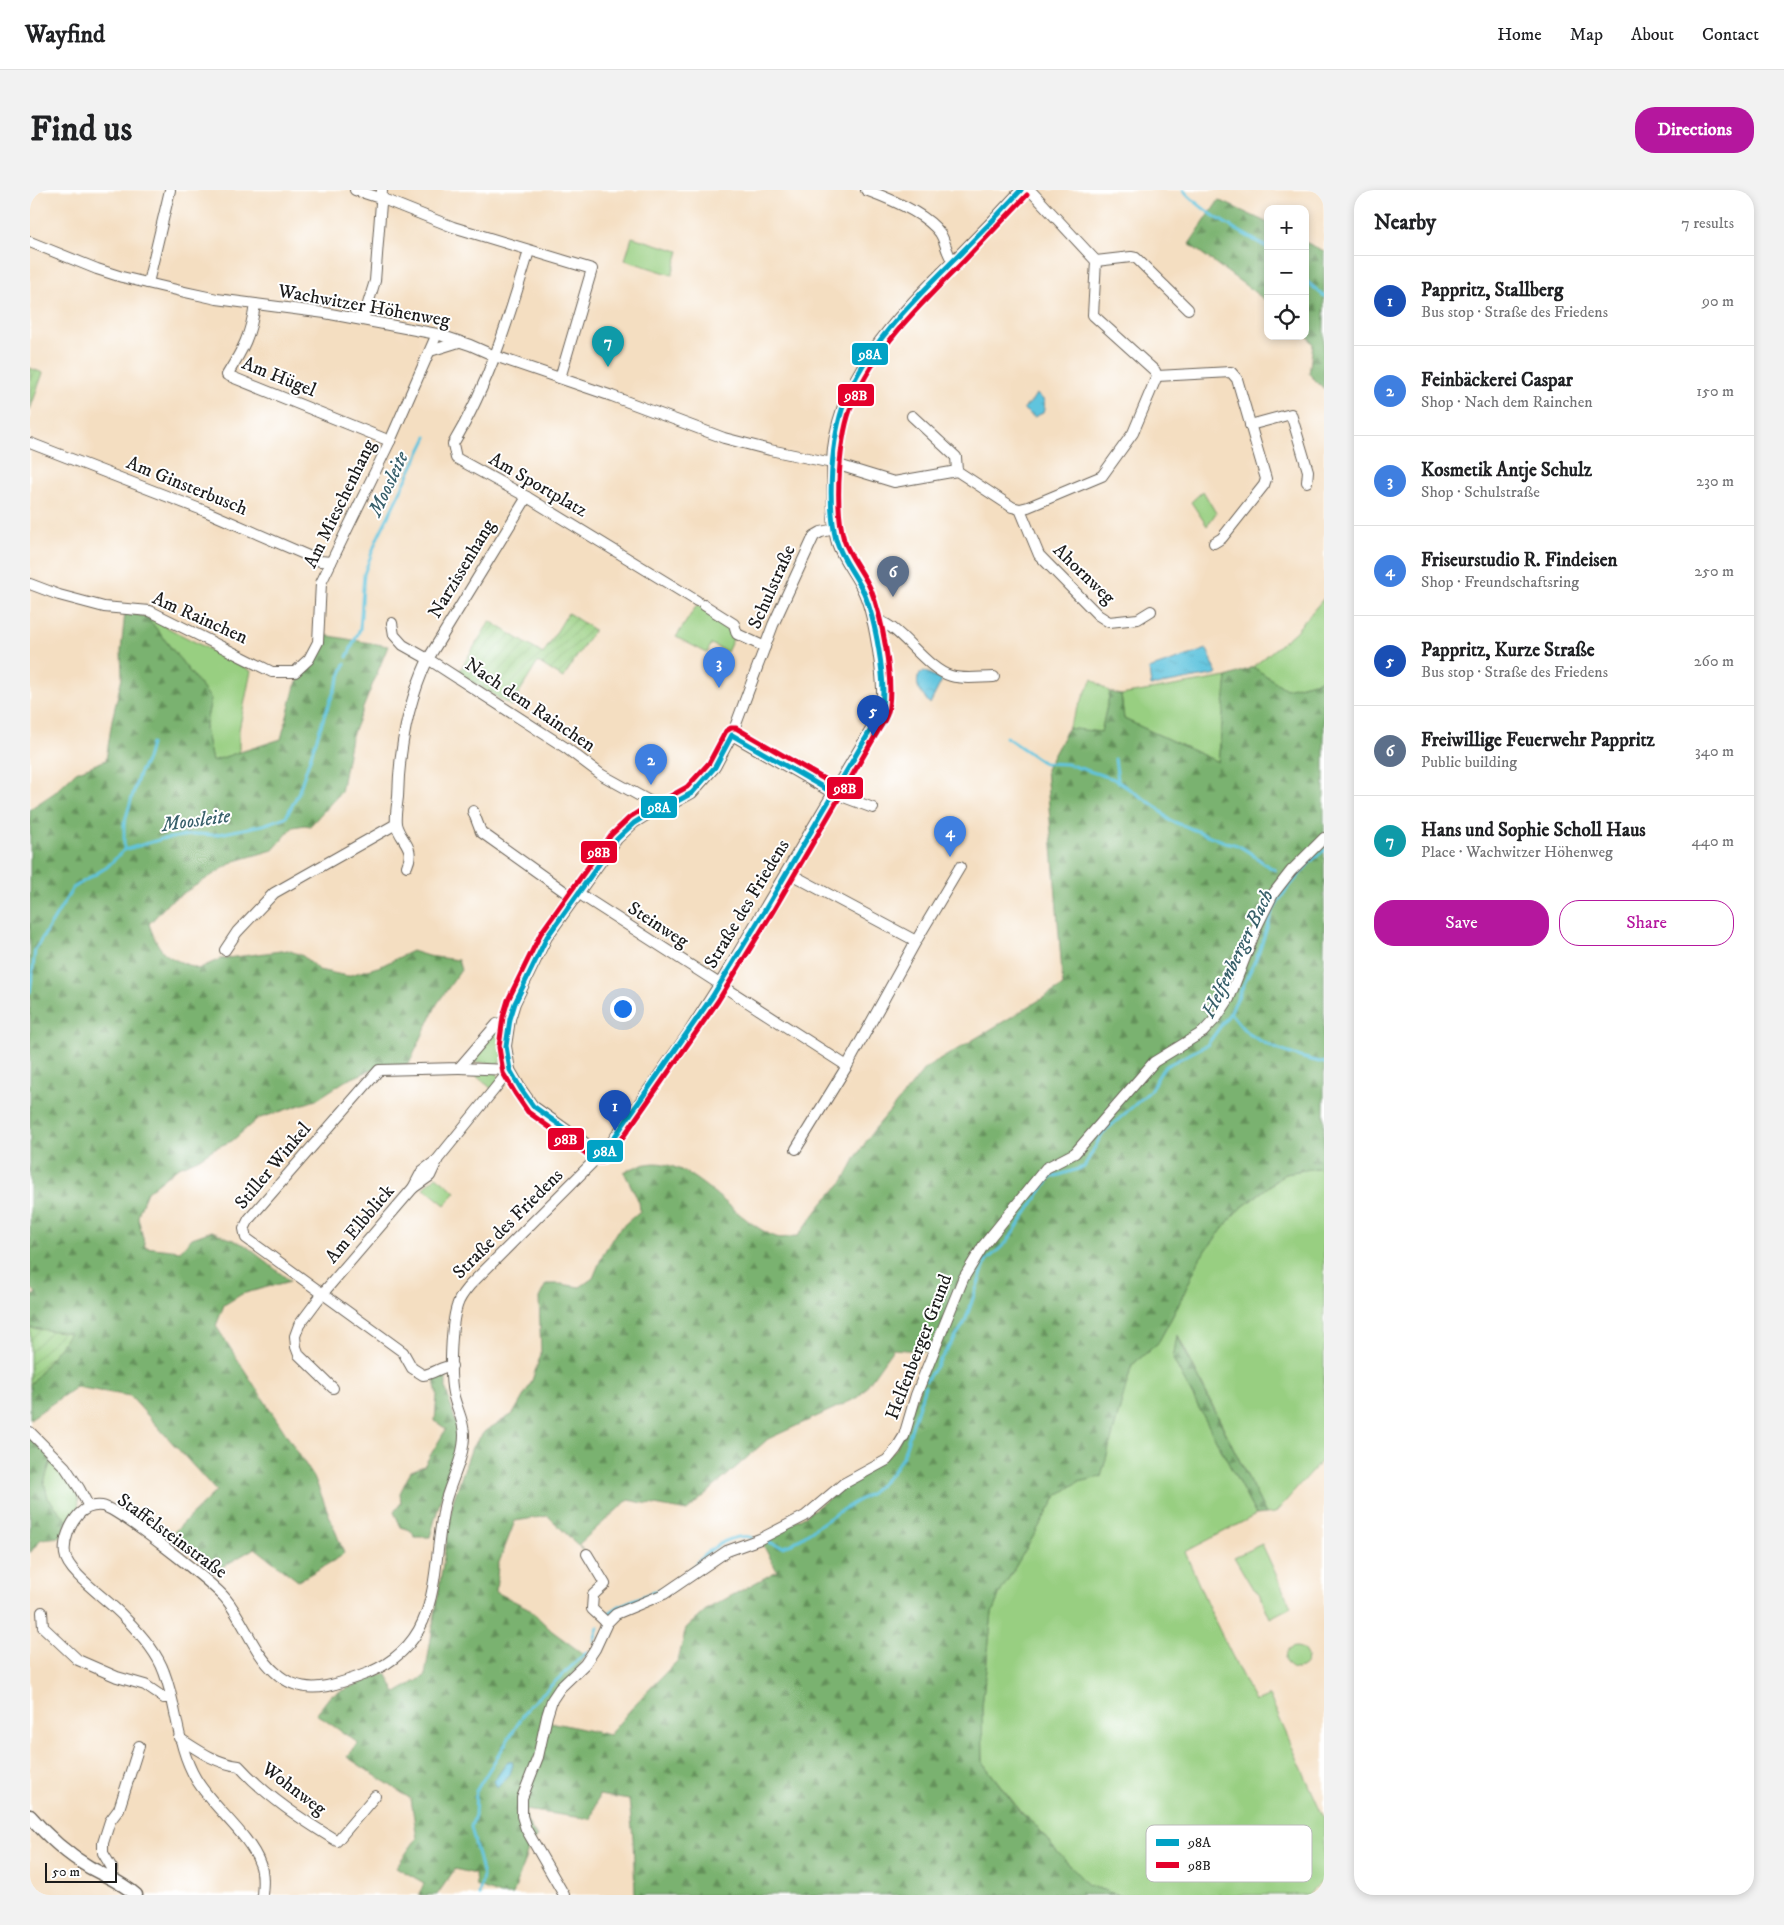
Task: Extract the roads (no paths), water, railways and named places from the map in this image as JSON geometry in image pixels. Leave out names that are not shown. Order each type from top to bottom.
[{"type":"main road","points":[[30,1816],[46,1834],[74,1858],[127,1887],[136,1895]]},
{"type":"street","points":[[148,283],[170,190]]},
{"type":"street","points":[[355,190],[383,194],[453,227],[592,269],[560,378]]},
{"type":"street","points":[[866,190],[905,207],[933,226],[940,233],[953,262]]},
{"type":"street","name":"Straße des Friedens","points":[[435,1570],[440,1526],[446,1497],[459,1462],[464,1437],[463,1423],[452,1389],[454,1316],[457,1305],[463,1293],[602,1155],[684,1039],[719,984],[787,872],[882,708],[882,688],[872,620],[864,592],[841,553],[837,541],[832,462],[835,436],[845,400],[863,363],[920,293],[953,262],[1021,190]]},
{"type":"street","points":[[912,416],[956,457],[957,471],[1012,507],[1020,509],[1028,508],[1102,476],[1134,432],[1156,376],[1154,371],[1093,315],[1096,261],[1030,190]]},
{"type":"street","points":[[363,320],[375,281],[383,194]]},
{"type":"street","name":"Wachwitzer Höhenweg","points":[[30,242],[97,269],[217,299],[325,312],[437,334],[724,438],[770,450],[832,462],[894,482],[957,471]]},
{"type":"street","name":"Am Sportplatz","points":[[528,251],[495,356],[467,421],[453,444],[456,458],[527,497],[701,603],[734,624],[737,634],[765,647]]},
{"type":"street","points":[[1096,261],[1136,258],[1188,309]]},
{"type":"street","name":"Am Hügel","points":[[254,304],[252,324],[244,348],[227,375],[390,441]]},
{"type":"street","name":"Am Mieschenhang","points":[[296,672],[309,659],[318,642],[319,592],[321,583],[390,441],[437,334]]},
{"type":"street","points":[[430,351],[459,342]]},
{"type":"street","points":[[1156,376],[1231,372],[1237,379],[1266,479],[1264,485],[1222,538],[1214,543]]},
{"type":"street","points":[[1250,425],[1291,414],[1308,471],[1307,482]]},
{"type":"street","name":"Am Ginsterbusch","points":[[30,443],[205,511],[320,561],[331,562]]},
{"type":"street","name":"Narzissenhang","points":[[396,824],[399,766],[407,721],[420,676],[428,659],[527,497]]},
{"type":"street","name":"Ahornweg","points":[[1020,509],[1039,555],[1098,615],[1109,622],[1138,619],[1151,611]]},
{"type":"street","name":"Schulstraße","points":[[602,1155],[533,1106],[510,1070],[506,1046],[510,1019],[515,1003],[547,937],[617,839],[634,823],[660,808],[684,798],[700,786],[715,767],[732,735],[765,647],[814,536],[821,532],[835,529]]},
{"type":"street","name":"Am Rainchen","points":[[30,584],[59,595],[104,607],[150,611],[272,672],[296,672]]},
{"type":"street","points":[[872,620],[877,620],[890,626],[940,671],[952,676],[994,677]]},
{"type":"street","name":"Nach dem Rainchen","points":[[392,624],[397,641],[566,748],[602,775],[660,808]]},
{"type":"street","points":[[732,735],[833,793],[873,808]]},
{"type":"street","points":[[472,811],[481,832],[576,896]]},
{"type":"street","points":[[225,950],[237,932],[274,893],[396,824],[410,852],[407,866]]},
{"type":"street","name":"Helfenberger Grund","points":[[607,1623],[616,1614],[670,1590],[727,1551],[762,1538],[805,1516],[843,1484],[887,1460],[896,1450],[904,1436],[916,1395],[963,1279],[983,1246],[1046,1168],[1075,1152],[1154,1062],[1203,1032],[1217,1017],[1228,1000],[1258,924],[1273,894],[1291,871],[1324,838]]},
{"type":"street","points":[[796,1149],[847,1066],[960,867]]},
{"type":"street","points":[[787,872],[916,942]]},
{"type":"street","name":"Steinweg","points":[[576,896],[847,1066]]},
{"type":"street","points":[[459,1068],[497,1024],[510,1019]]},
{"type":"street","points":[[459,1068],[510,1070]]},
{"type":"street","name":"Stiller Winkel","points":[[323,1293],[246,1238],[244,1229],[249,1219],[379,1070],[459,1068]]},
{"type":"street","name":"Am Elbblick","points":[[333,1388],[306,1363],[296,1347],[295,1336],[299,1325],[323,1293],[413,1188],[430,1176],[437,1160],[510,1070]]},
{"type":"street","name":"Am Elbblick","points":[[333,1283],[338,1291],[337,1303]]},
{"type":"street","points":[[323,1293],[403,1352],[412,1368],[423,1375],[431,1374],[445,1366],[452,1366]]},
{"type":"street","points":[[30,1432],[65,1467],[89,1507]]},
{"type":"street","name":"Staffelsteinstraße","points":[[262,1895],[261,1866],[253,1850],[197,1780],[187,1760],[179,1738],[163,1669],[152,1650],[120,1612],[72,1571],[64,1556],[66,1539],[73,1522],[89,1507],[99,1505],[107,1507],[124,1518],[226,1598],[272,1669],[292,1683],[307,1688],[328,1686],[355,1678],[381,1667],[402,1653],[418,1633],[424,1620],[435,1570]]},
{"type":"street","points":[[564,1895],[526,1828],[522,1816],[522,1798],[538,1756],[546,1716],[552,1700],[560,1688],[585,1664],[595,1649],[607,1623],[592,1609],[593,1595],[605,1584],[587,1554]]},
{"type":"street","points":[[42,1612],[44,1626],[78,1660],[117,1678],[144,1685],[164,1698],[171,1698]]},
{"type":"street","name":"Wohnweg","points":[[179,1738],[210,1758],[224,1764],[238,1766],[256,1785],[290,1812],[337,1841],[375,1796]]},
{"type":"street","points":[[111,1878],[112,1868],[103,1853],[103,1843],[110,1821],[119,1809],[139,1746]]},
{"type":"water","points":[[1036,394],[1043,400],[1044,407],[1043,413],[1034,417],[1023,409]]},
{"type":"water","points":[[1207,649],[1217,674],[1151,686],[1149,669]]},
{"type":"water","points":[[924,671],[942,680],[930,704],[917,683],[919,675]]},
{"type":"water","points":[[508,1761],[512,1761],[513,1765],[510,1774],[497,1788],[494,1781]]},
{"type":"waterway","points":[[1183,190],[1202,208],[1264,246]]},
{"type":"waterway","points":[[1309,283],[1324,296]]},
{"type":"waterway","name":"Moosleite","points":[[347,657],[360,629],[364,574],[377,539],[427,437]]},
{"type":"waterway","name":"Moosleite","points":[[30,993],[35,950],[73,888],[107,867],[124,850],[162,839],[198,834],[214,835],[263,825],[286,817],[298,794],[325,714],[345,664]]},
{"type":"waterway","points":[[1006,737],[1044,763],[1067,764],[1114,779],[1158,808],[1169,820],[1239,846],[1275,870]]},
{"type":"waterway","points":[[124,850],[124,824],[139,774],[147,759],[151,744]]},
{"type":"waterway","points":[[1115,759],[1118,780]]},
{"type":"waterway","name":"Helfenberger Bach","points":[[926,1381],[964,1324],[986,1261],[1007,1242],[1050,1178],[1084,1167],[1102,1134],[1149,1092],[1164,1067],[1207,1045],[1230,1013],[1237,999],[1259,952],[1272,912],[1284,893],[1310,862],[1324,850]]},
{"type":"waterway","points":[[1230,1013],[1245,1031],[1265,1043],[1295,1055],[1324,1063]]},
{"type":"waterway","name":"Helfenberger Bach","points":[[764,1541],[783,1547],[792,1544],[840,1511],[871,1493],[890,1475],[903,1456],[925,1386]]},
{"type":"waterway","name":"Helfenberger Bach","points":[[692,1568],[711,1550],[727,1540],[736,1537],[753,1538]]},
{"type":"waterway","name":"Helfenberger Bach","points":[[606,1615],[621,1605],[666,1587]]},
{"type":"waterway","name":"Helfenberger Bach","points":[[594,1641],[598,1627]]},
{"type":"waterway","name":"Helfenberger Bach","points":[[479,1895],[483,1876],[471,1827],[475,1815],[476,1791],[529,1706],[587,1652]]},
{"type":"place","name":"Hans und Sophie Scholl Haus","points":[[608,367]]},
{"type":"place","name":"Freiwillige Feuerwehr Pappritz","points":[[893,597]]},
{"type":"place","name":"Kosmetik Antje Schulz","points":[[719,688]]},
{"type":"place","name":"Pappritz, Kurze Straße","points":[[873,736]]},
{"type":"place","name":"Feinbäckerei Caspar","points":[[651,785]]},
{"type":"place","name":"Friseurstudio R. Findeisen","points":[[950,857]]},
{"type":"place","name":"Pappritz, Stallberg","points":[[615,1131]]}]
